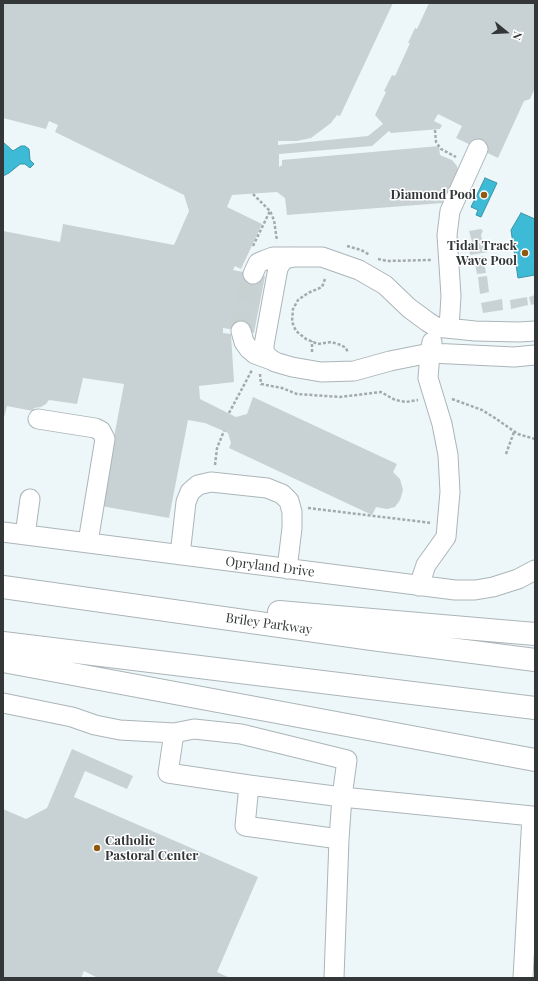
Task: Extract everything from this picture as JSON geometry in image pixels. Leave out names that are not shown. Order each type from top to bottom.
[{"type":"highway","name":"Briley Parkway","points":[[3,587],[372,639],[535,660]]},
{"type":"highway","points":[[50,593],[535,634]]},
{"type":"highway","points":[[3,642],[535,708]]},
{"type":"highway","points":[[3,661],[274,710],[535,760]]},
{"type":"lane","points":[[419,586],[426,565],[446,537],[450,499],[448,455],[442,424],[428,378],[430,353],[437,326],[451,296],[447,235],[450,212],[474,156]]},
{"type":"lane","points":[[253,274],[258,263],[273,257],[322,257],[359,270],[385,285],[437,326],[475,331],[535,331]]},
{"type":"lane","points":[[268,366],[268,358],[264,352],[264,345],[278,268],[285,259],[294,257]]},
{"type":"lane","points":[[241,331],[244,342],[249,349],[268,366],[292,367],[321,372],[354,371],[390,361],[430,353],[514,357],[535,355]]},
{"type":"lane","points":[[38,419],[95,428],[101,432],[105,439],[88,542]]},
{"type":"lane","points":[[180,555],[186,502],[190,492],[198,485],[211,482],[267,488],[282,494],[289,501],[292,512],[292,528],[287,569]]},
{"type":"lane","points":[[25,534],[30,499]]},
{"type":"lane","name":"Opryland Drive","points":[[3,532],[455,590],[475,590],[493,587],[518,579],[535,570]]},
{"type":"lane","points":[[3,703],[72,717],[95,725],[120,730],[174,733],[194,729],[241,734],[347,760],[342,797],[339,839],[334,978]]},
{"type":"lane","points":[[174,733],[168,773],[342,797],[532,816],[523,978]]},
{"type":"lane","points":[[249,785],[245,826],[339,839]]},
{"type":"path","points":[[436,130],[436,142],[441,149],[474,156]]},
{"type":"path","points":[[253,194],[270,211],[274,220],[278,244]]},
{"type":"path","points":[[252,249],[270,211]]},
{"type":"path","points":[[325,279],[322,287],[308,293],[298,300],[293,310],[292,322],[296,331],[306,339],[318,344],[332,342],[346,348],[348,353]]},
{"type":"path","points":[[312,341],[312,352]]},
{"type":"path","points":[[229,413],[254,366]]},
{"type":"path","points":[[268,366],[261,384],[282,388],[297,394],[340,397],[381,392],[395,400],[406,402],[414,402],[443,395],[482,410],[514,432],[535,439]]},
{"type":"path","points":[[215,466],[217,448],[224,431]]},
{"type":"path","points":[[506,454],[514,432]]},
{"type":"water","points":[[3,142],[13,151],[21,146],[25,146],[29,149],[30,160],[34,164],[30,168],[25,164],[20,164],[3,176]]},
{"type":"water","name":"Diamond Pool","points":[[485,178],[497,183],[481,217],[476,215],[478,210],[471,207]]},
{"type":"water","name":"Tidal Track Wave Pool","points":[[521,213],[535,219],[535,275],[518,278],[511,230]]},
{"type":"building","points":[[3,3],[393,3],[340,116],[337,115],[331,123],[311,138],[297,141],[278,141],[278,145],[368,136],[383,124],[375,115],[386,92],[384,91],[392,75],[395,76],[410,43],[408,43],[415,28],[417,29],[429,3],[535,3],[535,88],[530,99],[524,101],[498,158],[456,138],[462,126],[438,114],[434,121],[442,125],[440,129],[391,133],[389,131],[372,146],[279,154],[279,167],[282,165],[282,160],[439,146],[440,155],[452,160],[457,166],[459,174],[453,190],[443,194],[443,203],[287,215],[285,198],[277,192],[232,195],[227,207],[262,224],[241,269],[235,266],[233,270],[265,276],[254,333],[223,328],[223,333],[231,334],[234,382],[199,386],[200,399],[236,417],[247,414],[253,397],[397,464],[393,472],[400,479],[403,490],[400,500],[395,507],[387,509],[376,507],[372,515],[229,448],[231,443],[228,433],[205,423],[188,420],[169,518],[101,506],[124,384],[83,378],[77,404],[49,400],[41,407],[34,408],[33,411],[7,406],[3,421],[3,231],[60,242],[63,224],[174,245],[189,211],[184,195],[55,132],[58,125],[49,121],[46,129],[3,118]]},
{"type":"building","points":[[481,229],[483,231],[481,235],[482,240],[472,242],[469,231]]},
{"type":"building","points":[[486,242],[488,252],[470,255],[469,248],[472,247],[472,245]]},
{"type":"building","points":[[483,256],[486,273],[477,274],[474,258]]},
{"type":"building","points":[[487,276],[489,292],[480,294],[478,277]]},
{"type":"building","points":[[535,295],[535,304],[531,305],[529,297]]},
{"type":"building","points":[[527,297],[528,305],[511,309],[510,300]]},
{"type":"building","points":[[502,299],[503,310],[483,313],[481,303]]},
{"type":"building","name":"Catholic Pastoral Center","points":[[72,749],[133,776],[127,789],[85,771],[74,797],[258,877],[217,972],[230,978],[95,978],[96,977],[84,971],[81,978],[3,978],[3,809],[26,819],[47,808]]},
{"type":"tunnel","points":[[241,331],[244,301],[253,274]]},
{"type":"place","name":"Diamond Pool","points":[[484,195]]},
{"type":"place","name":"Tidal Track Wave Pool","points":[[525,253]]},
{"type":"place","name":"Catholic Pastoral Center","points":[[97,848]]}]
